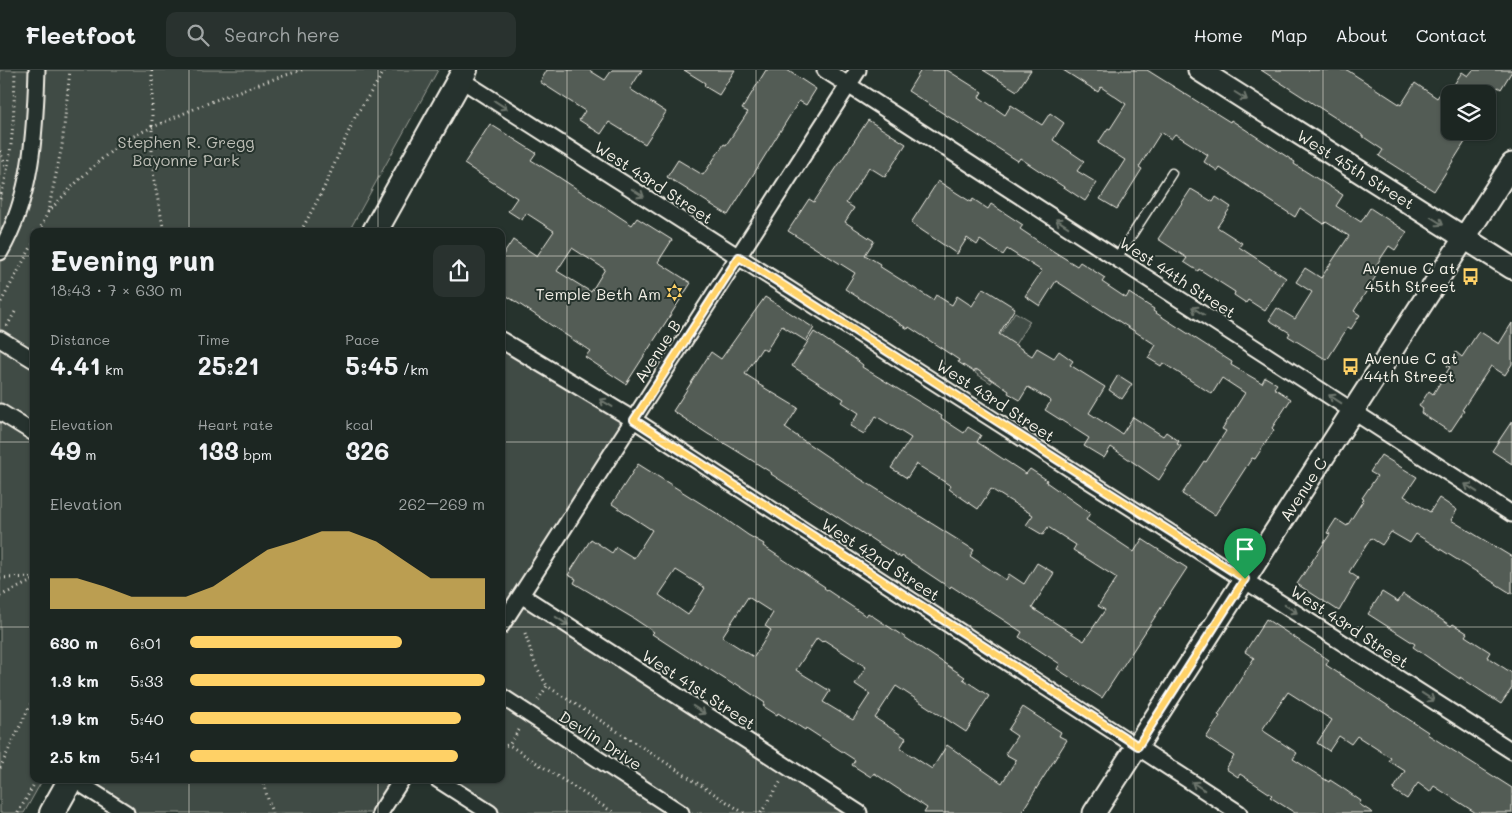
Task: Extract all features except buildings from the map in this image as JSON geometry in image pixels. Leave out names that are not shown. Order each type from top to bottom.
[{"type":"main road","name":"West 45th Street","points":[[1199,70],[1512,268]]},
{"type":"main road","points":[[377,228],[462,74]]},
{"type":"main road","name":"Avenue C","points":[[1094,813],[1512,164]]},
{"type":"main road","points":[[52,813],[70,783]]},
{"type":"street","points":[[0,252],[12,232],[29,175],[37,70]]},
{"type":"street","name":"West 44th Street","points":[[825,70],[1512,514]]},
{"type":"street","name":"Avenue B","points":[[505,620],[858,70]]},
{"type":"street","name":"West 43rd Street","points":[[462,74],[739,257],[1512,751]]},
{"type":"street","points":[[3,333],[30,357]]},
{"type":"street","name":"West 42nd Street","points":[[505,342],[634,420],[1239,813]]},
{"type":"street","points":[[0,412],[30,431]]},
{"type":"street","name":"West 41st Street","points":[[521,595],[858,813]]},
{"type":"street","name":"Devlin Drive","points":[[505,699],[682,813]]},
{"type":"street","points":[[78,783],[126,813]]},
{"type":"street","points":[[380,813],[399,783]]},
{"type":"street","points":[[443,783],[490,813]]},
{"type":"lane","points":[[1117,258],[1172,173]]},
{"type":"path","points":[[0,199],[7,171],[11,140],[15,70]]},
{"type":"path","points":[[41,228],[48,212],[62,146],[70,70]]},
{"type":"path","points":[[152,70],[151,128],[154,180],[163,228]]},
{"type":"path","points":[[48,212],[114,149],[135,136],[201,106],[269,80],[302,70]]},
{"type":"path","points":[[303,228],[323,190],[355,117],[385,70]]},
{"type":"path","points":[[0,151],[7,171]]},
{"type":"path","points":[[1,302],[30,249]]},
{"type":"path","points":[[3,333],[16,312]]},
{"type":"path","points":[[0,578],[30,579]]},
{"type":"path","points":[[0,596],[30,581]]},
{"type":"path","points":[[525,633],[535,664],[547,686],[744,813]]},
{"type":"path","points":[[538,700],[547,686]]},
{"type":"path","points":[[0,768],[30,705]]},
{"type":"path","points":[[509,745],[519,730]]},
{"type":"path","points":[[505,746],[509,745],[614,813]]},
{"type":"path","points":[[761,813],[790,768]]},
{"type":"path","points":[[18,813],[35,783]]},
{"type":"path","points":[[263,783],[272,813]]},
{"type":"green space","name":"Stephen R. Gregg Bayonne Park","points":[[0,70],[438,70],[351,228],[30,228],[30,783],[41,783],[24,813],[0,813]]},
{"type":"green space","points":[[1015,312],[1030,321],[991,383],[975,373]]},
{"type":"green space","points":[[505,347],[630,426],[522,594],[860,813],[490,813],[443,783],[505,783]]},
{"type":"green space","points":[[79,783],[399,783],[380,813],[125,813]]},
{"type":"place","name":"Avenue C at 45th Street","points":[[1470,276]]},
{"type":"place","name":"Temple Beth Am","points":[[675,293]]},
{"type":"place","name":"Avenue C at 44th Street","points":[[1350,366]]},
{"type":"route","points":[[739,257],[1245,579],[1138,746],[634,420],[739,257]]}]
